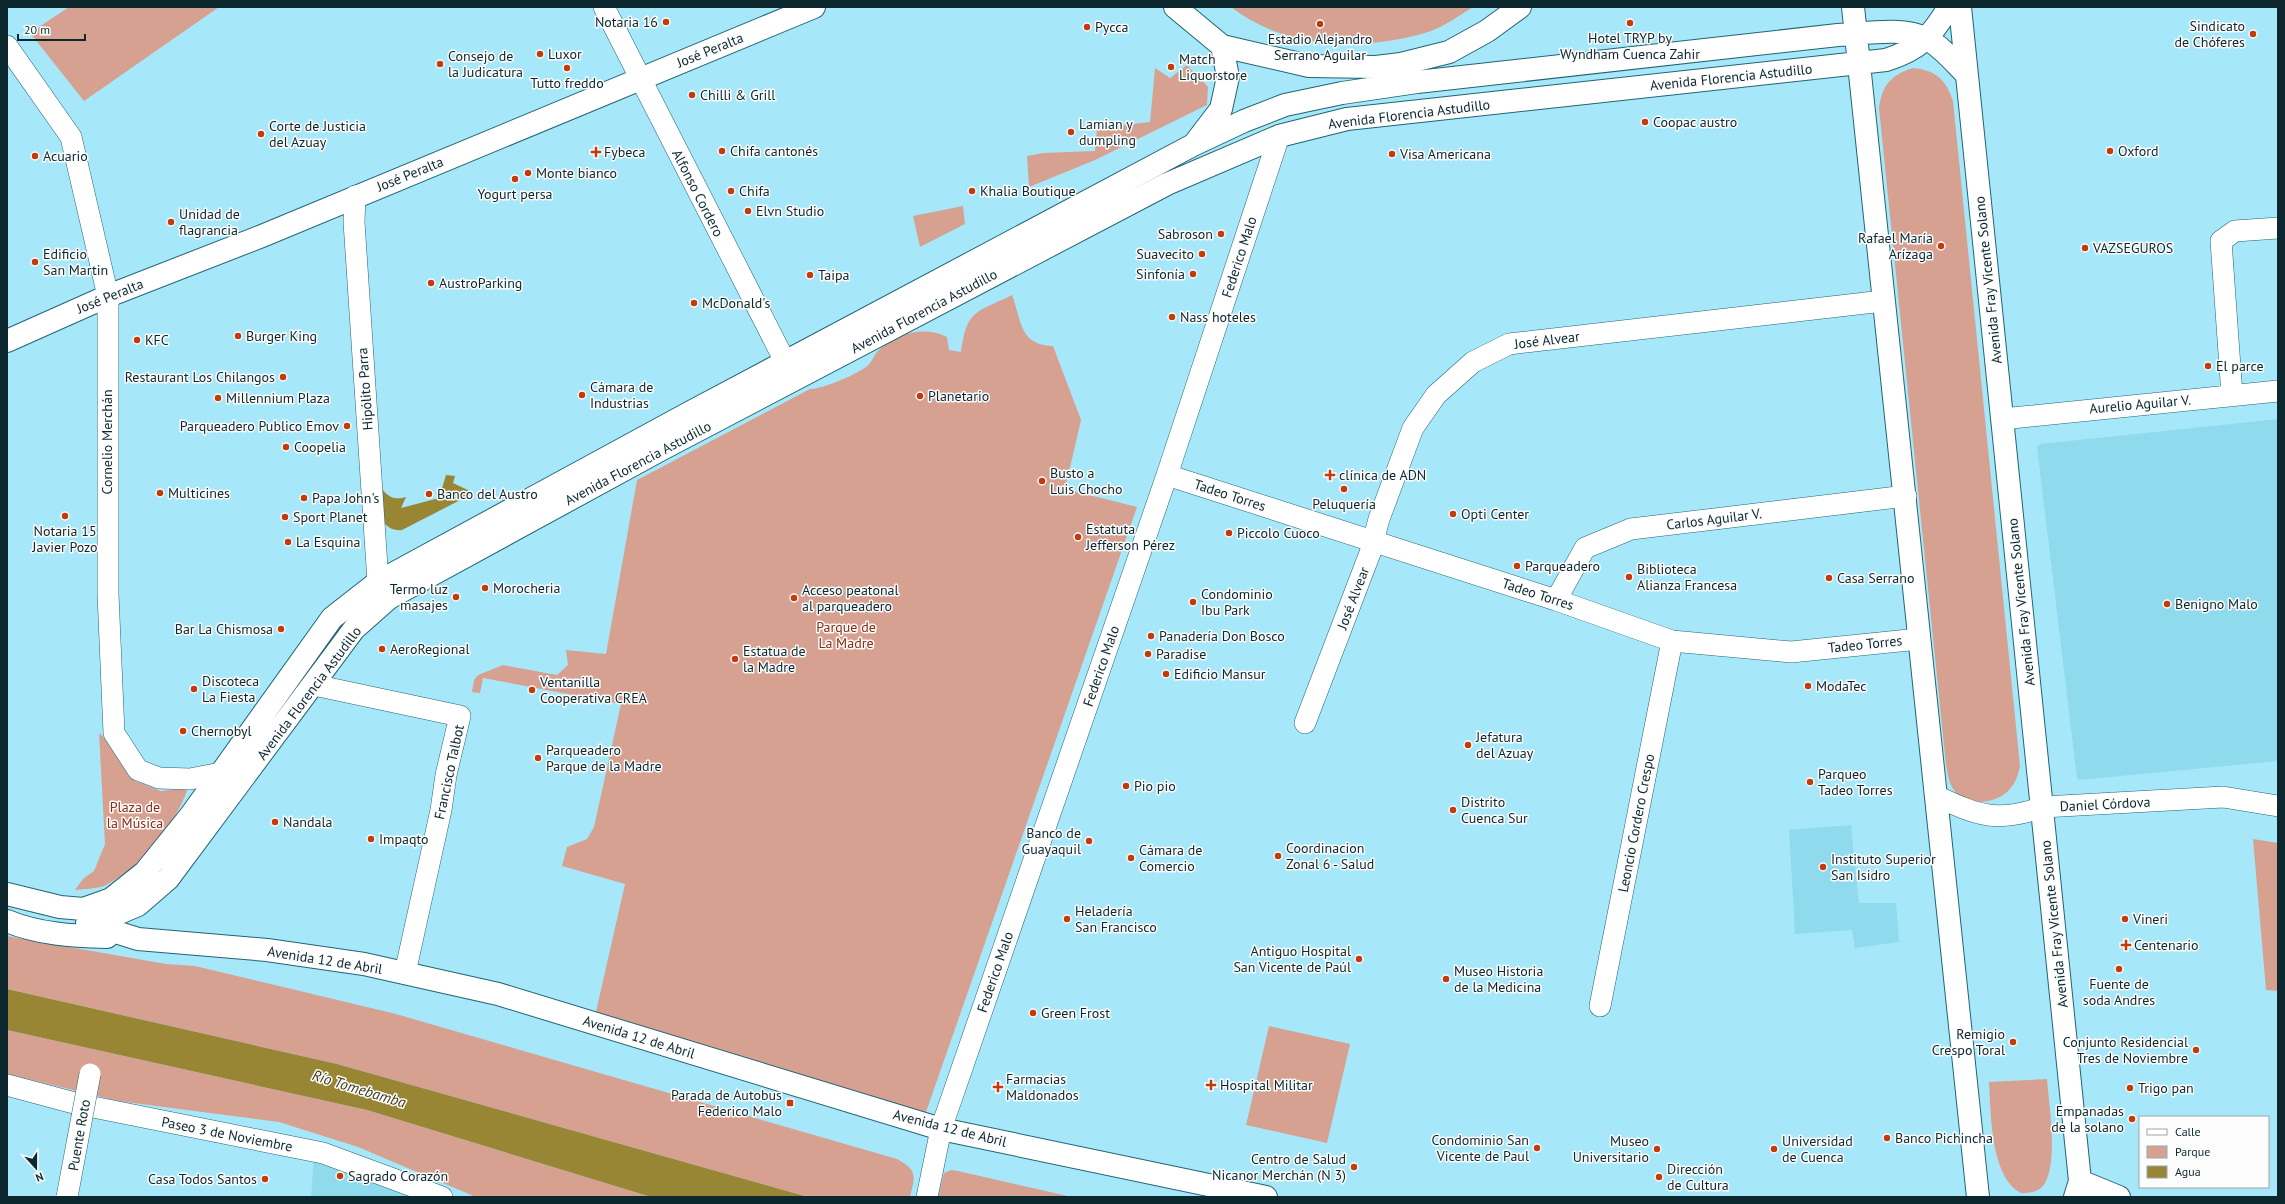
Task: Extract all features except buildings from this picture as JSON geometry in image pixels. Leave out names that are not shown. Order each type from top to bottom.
[{"type":"main road","name":"José Peralta","points":[[7,341],[108,296],[814,7]]},
{"type":"main road","points":[[1175,7],[1222,46],[1309,66],[1376,67],[1401,64],[1449,52],[1487,32],[1520,7]]},
{"type":"main road","points":[[1853,7],[1883,301],[1906,496],[1919,639],[1978,1197]]},
{"type":"main road","name":"Avenida Florencia Astudillo","points":[[7,894],[60,907],[83,909],[111,899],[145,872],[186,821],[332,618],[378,582],[790,370],[1167,184],[1280,136],[1347,119],[1886,60],[1909,52],[1926,39],[1949,7]]},
{"type":"main road","name":"Avenida Fray Vicente Solano","points":[[1960,7],[2043,807],[2077,1189]]},
{"type":"main road","name":"Avenida Florencia Astudillo","points":[[93,924],[138,905],[168,879],[314,685],[354,629],[389,598],[790,370],[1193,145],[1244,121],[1285,105],[1342,93],[1806,38],[1884,32],[1926,39],[1943,51],[1966,74]]},
{"type":"main road","points":[[1193,145],[1221,109],[1228,77],[1222,46]]},
{"type":"main road","points":[[1370,117],[1401,64]]},
{"type":"main road","name":"Avenida 12 de Abril","points":[[7,909],[41,918],[93,924],[138,939],[267,950],[364,964],[498,994],[941,1129],[1266,1197]]},
{"type":"main road","points":[[7,921],[35,929],[73,936],[138,939]]},
{"type":"main road","points":[[2077,1189],[2119,1197]]},
{"type":"street","name":"Alfonso Cordero","points":[[604,7],[639,79],[790,370]]},
{"type":"street","name":"Cornelio Merchán","points":[[7,46],[71,137],[108,296],[108,594],[114,734],[138,770],[159,778],[190,779],[221,773]]},
{"type":"street","name":"Federico Malo","points":[[927,1197],[941,1129],[1167,475],[1280,136]]},
{"type":"street","name":"Hipólito Parra","points":[[355,196],[354,222],[378,582]]},
{"type":"street","points":[[2232,395],[2221,242],[2235,231],[2278,228]]},
{"type":"street","name":"José Alvear","points":[[1305,724],[1370,553],[1372,541],[1413,428],[1436,395],[1473,362],[1509,344],[1883,301]]},
{"type":"street","name":"Aurelio Aguilar V.","points":[[2002,419],[2278,391]]},
{"type":"street","name":"Tadeo Torres","points":[[1167,475],[1556,600],[1672,641],[1790,652],[1919,639]]},
{"type":"street","name":"Carlos Aguilar V.","points":[[1556,600],[1585,548],[1631,529],[1906,496]]},
{"type":"street","name":"Leoncio Cordero Crespo","points":[[1600,1006],[1672,641]]},
{"type":"street","name":"Francisco Talbot","points":[[314,685],[460,716],[446,775],[441,810],[405,973]]},
{"type":"street","name":"Daniel Córdova","points":[[1936,796],[1971,813],[1996,816],[2025,813],[2043,807],[2223,797],[2278,806]]},
{"type":"street","name":"Puente Roto","points":[[68,1197],[90,1074]]},
{"type":"street","name":"Paseo 3 de Noviembre","points":[[7,1085],[78,1104],[323,1153],[442,1197]]},
{"type":"shaded area","name":"Benigno Malo","points":[[2278,419],[2278,761],[2079,780],[2077,778],[2037,447],[2040,444]]},
{"type":"shaded area","name":"Instituto Superior San Isidro","points":[[1851,825],[1859,903],[1896,903],[1899,942],[1855,948],[1852,930],[1795,934],[1789,830]]},
{"type":"shaded area","name":"Sagrado Corazón","points":[[314,1156],[420,1197],[311,1197]]},
{"type":"green space","points":[[69,7],[219,7],[84,101],[30,33]]},
{"type":"green space","name":"Estadio Alejandro Serrano Aguilar","points":[[1231,7],[1473,7],[1431,31],[1406,38],[1354,44],[1327,43],[1301,39],[1276,32],[1253,21]]},
{"type":"green space","points":[[1187,65],[1208,87],[1207,105],[1095,160],[1029,187],[1027,156],[1043,153],[1095,151],[1097,128],[1150,122],[1155,68],[1170,78]]},
{"type":"green space","points":[[1913,68],[1928,71],[1939,77],[1947,87],[1953,101],[2020,766],[2014,784],[2005,794],[1999,798],[1984,802],[1970,801],[1957,794],[1951,784],[1946,765],[1879,108],[1882,93],[1889,82],[1899,74]]},
{"type":"green space","points":[[963,206],[965,224],[920,247],[913,216]]},
{"type":"green space","name":"Parque de La Madre","points":[[1012,295],[1020,322],[1028,336],[1042,345],[1053,346],[1081,420],[1065,489],[1137,507],[925,1115],[595,1016],[625,884],[562,866],[567,847],[587,839],[594,827],[621,704],[483,678],[480,693],[472,692],[474,680],[478,675],[503,665],[557,675],[568,665],[566,650],[606,654],[637,480],[810,389],[831,384],[854,374],[868,365],[877,352],[886,344],[903,335],[921,332],[939,334],[947,337],[949,350],[961,352],[966,327],[975,314]]},
{"type":"green space","name":"Plaza de la Música","points":[[99,733],[118,751],[135,781],[161,791],[188,788],[175,816],[166,830],[145,855],[133,866],[105,886],[75,890],[83,879],[94,871],[105,844]]},
{"type":"green space","points":[[2253,839],[2278,843],[2278,991],[2266,990]]},
{"type":"green space","points":[[7,936],[166,964],[195,966],[396,1014],[897,1159],[912,1170],[914,1179],[910,1197],[808,1197],[337,1064],[7,989]]},
{"type":"green space","points":[[1269,1026],[1350,1044],[1327,1143],[1246,1125]]},
{"type":"green space","points":[[7,1030],[367,1110],[651,1197],[476,1197],[358,1147],[279,1122],[118,1101],[7,1074]]},
{"type":"green space","points":[[2047,1079],[2052,1132],[2049,1173],[2045,1183],[2038,1190],[2021,1193],[2011,1185],[2003,1173],[1998,1159],[1992,1126],[1989,1082]]},
{"type":"green space","points":[[951,1170],[1072,1197],[938,1197],[944,1173]]},
{"type":"water","points":[[446,475],[455,476],[453,483],[474,493],[402,530],[391,528],[383,521],[383,490],[393,498],[406,497],[401,508],[439,498]]},
{"type":"water","name":"Río Tomebamba","points":[[7,989],[337,1064],[808,1197],[651,1197],[367,1110],[7,1030]]},
{"type":"place","name":"Notaria 16","points":[[666,22]]},
{"type":"place","name":"Hotel TRYP by Wyndham Cuenca Zahir","points":[[1630,23]]},
{"type":"place","name":"Estadio Alejandro Serrano Aguilar","points":[[1320,24]]},
{"type":"place","name":"Pycca","points":[[1087,27]]},
{"type":"place","name":"Sindicato de Chóferes","points":[[2253,34]]},
{"type":"place","name":"Luxor","points":[[540,54]]},
{"type":"place","name":"Consejo de la Judicatura","points":[[440,64]]},
{"type":"place","name":"Match Liquorstore","points":[[1171,67]]},
{"type":"place","name":"Tutto freddo","points":[[567,68]]},
{"type":"place","name":"Chilli & Grill","points":[[692,95]]},
{"type":"place","name":"Coopac austro","points":[[1645,122]]},
{"type":"place","name":"Lamian y dumpling","points":[[1071,132]]},
{"type":"place","name":"Corte de Justicia del Azuay","points":[[261,134]]},
{"type":"place","name":"Chifa cantonés","points":[[722,151]]},
{"type":"place","name":"Oxford","points":[[2110,151]]},
{"type":"place","name":"Fybeca","points":[[596,152]]},
{"type":"place","name":"Visa Americana","points":[[1392,154]]},
{"type":"place","name":"Acuario","points":[[35,156]]},
{"type":"place","name":"Monte bianco","points":[[528,173]]},
{"type":"place","name":"Yogurt persa","points":[[515,179]]},
{"type":"place","name":"Chifa","points":[[731,191]]},
{"type":"place","name":"Khalia Boutique","points":[[972,191]]},
{"type":"place","name":"Elvn Studio","points":[[748,211]]},
{"type":"place","name":"Unidad de flagrancia","points":[[171,222]]},
{"type":"place","name":"Sabroson","points":[[1221,234]]},
{"type":"place","name":"Rafael María Arízaga","points":[[1941,246]]},
{"type":"place","name":"VAZSEGUROS","points":[[2085,248]]},
{"type":"place","name":"Suavecito","points":[[1202,254]]},
{"type":"place","name":"Edificio San Martin","points":[[35,262]]},
{"type":"place","name":"Sinfonía","points":[[1193,274]]},
{"type":"place","name":"Taipa","points":[[810,275]]},
{"type":"place","name":"AustroParking","points":[[431,283]]},
{"type":"place","name":"McDonald's","points":[[694,303]]},
{"type":"place","name":"Nass hoteles","points":[[1172,317]]},
{"type":"place","name":"Burger King","points":[[238,336]]},
{"type":"place","name":"KFC","points":[[137,340]]},
{"type":"place","name":"El parce","points":[[2208,366]]},
{"type":"place","name":"Restaurant Los Chilangos","points":[[283,377]]},
{"type":"place","name":"Cámara de Industrias","points":[[582,395]]},
{"type":"place","name":"Planetario","points":[[920,396]]},
{"type":"place","name":"Millennium Plaza","points":[[218,398]]},
{"type":"place","name":"Parqueadero Publico Emov","points":[[347,426]]},
{"type":"place","name":"Coopelia","points":[[286,447]]},
{"type":"place","name":"clínica de ADN","points":[[1330,475]]},
{"type":"place","name":"Busto a Luis Chocho","points":[[1042,481]]},
{"type":"place","name":"Peluquería","points":[[1344,489]]},
{"type":"place","name":"Multicines","points":[[160,493]]},
{"type":"place","name":"Banco del Austro","points":[[429,494]]},
{"type":"place","name":"Papa John's","points":[[304,498]]},
{"type":"place","name":"Opti Center","points":[[1453,514]]},
{"type":"place","name":"Notaria 15 Javier Pozo","points":[[65,516]]},
{"type":"place","name":"Sport Planet","points":[[285,517]]},
{"type":"place","name":"Piccolo Cuoco","points":[[1229,533]]},
{"type":"place","name":"Estatuta Jefferson Pérez","points":[[1078,537]]},
{"type":"place","name":"La Esquina","points":[[288,542]]},
{"type":"place","name":"Parqueadero","points":[[1517,566]]},
{"type":"place","name":"Biblioteca Alianza Francesa","points":[[1629,577]]},
{"type":"place","name":"Casa Serrano","points":[[1829,578]]},
{"type":"place","name":"Morocheria","points":[[485,588]]},
{"type":"place","name":"Termo luz masajes","points":[[456,597]]},
{"type":"place","name":"Acceso peatonal al parqueadero","points":[[794,598]]},
{"type":"place","name":"Condominio Ibu Park","points":[[1193,602]]},
{"type":"place","name":"Benigno Malo","points":[[2167,604]]},
{"type":"place","name":"Bar La Chismosa","points":[[281,629]]},
{"type":"place","name":"Panadería Don Bosco","points":[[1151,636]]},
{"type":"place","name":"AeroRegional","points":[[382,649]]},
{"type":"place","name":"Paradise","points":[[1148,654]]},
{"type":"place","name":"Estatua de la Madre","points":[[735,659]]},
{"type":"place","name":"Edificio Mansur","points":[[1166,674]]},
{"type":"place","name":"ModaTec","points":[[1808,686]]},
{"type":"place","name":"Discoteca La Fiesta","points":[[194,689]]},
{"type":"place","name":"Ventanilla Cooperativa CREA","points":[[532,690]]},
{"type":"place","name":"Chernobyl","points":[[183,731]]},
{"type":"place","name":"Jefatura del Azuay","points":[[1468,745]]},
{"type":"place","name":"Parqueadero Parque de la Madre","points":[[538,758]]},
{"type":"place","name":"Parqueo Tadeo Torres","points":[[1810,782]]},
{"type":"place","name":"Pio pio","points":[[1126,786]]},
{"type":"place","name":"Distrito Cuenca Sur","points":[[1453,810]]},
{"type":"place","name":"Nandala","points":[[275,822]]},
{"type":"place","name":"Impaqto","points":[[371,839]]},
{"type":"place","name":"Banco de Guayaquil","points":[[1089,841]]},
{"type":"place","name":"Coordinacion Zonal 6 - Salud","points":[[1278,856]]},
{"type":"place","name":"Cámara de Comercio","points":[[1131,858]]},
{"type":"place","name":"Instituto Superior San Isidro","points":[[1823,867]]},
{"type":"place","name":"Heladería San Francisco","points":[[1067,919]]},
{"type":"place","name":"Vineri","points":[[2125,919]]},
{"type":"place","name":"Centenario","points":[[2126,945]]},
{"type":"place","name":"Antiguo Hospital San Vicente de Paúl","points":[[1359,959]]},
{"type":"place","name":"Fuente de soda Andres","points":[[2119,969]]},
{"type":"place","name":"Museo Historia de la Medicina","points":[[1446,979]]},
{"type":"place","name":"Green Frost","points":[[1033,1013]]},
{"type":"place","name":"Remigio Crespo Toral","points":[[2013,1042]]},
{"type":"place","name":"Conjunto Residencial Tres de Noviembre","points":[[2196,1050]]},
{"type":"place","name":"Hospital Militar","points":[[1211,1085]]},
{"type":"place","name":"Farmacias Maldonados","points":[[998,1087]]},
{"type":"place","name":"Trigo pan","points":[[2130,1088]]},
{"type":"place","name":"Parada de Autobus Federico Malo","points":[[790,1103]]},
{"type":"place","name":"Empanadas de la solano","points":[[2132,1119]]},
{"type":"place","name":"Banco Pichincha","points":[[1887,1138]]},
{"type":"place","name":"Condominio San Vicente de Paul","points":[[1537,1148]]},
{"type":"place","name":"Museo Universitario","points":[[1657,1149]]},
{"type":"place","name":"Universidad de Cuenca","points":[[1774,1149]]},
{"type":"place","name":"Centro de Salud Nicanor Merchán (N 3)","points":[[1354,1167]]},
{"type":"place","name":"Sagrado Corazón","points":[[340,1176]]},
{"type":"place","name":"Dirección de Cultura","points":[[1659,1177]]},
{"type":"place","name":"Casa Todos Santos","points":[[265,1179]]}]
